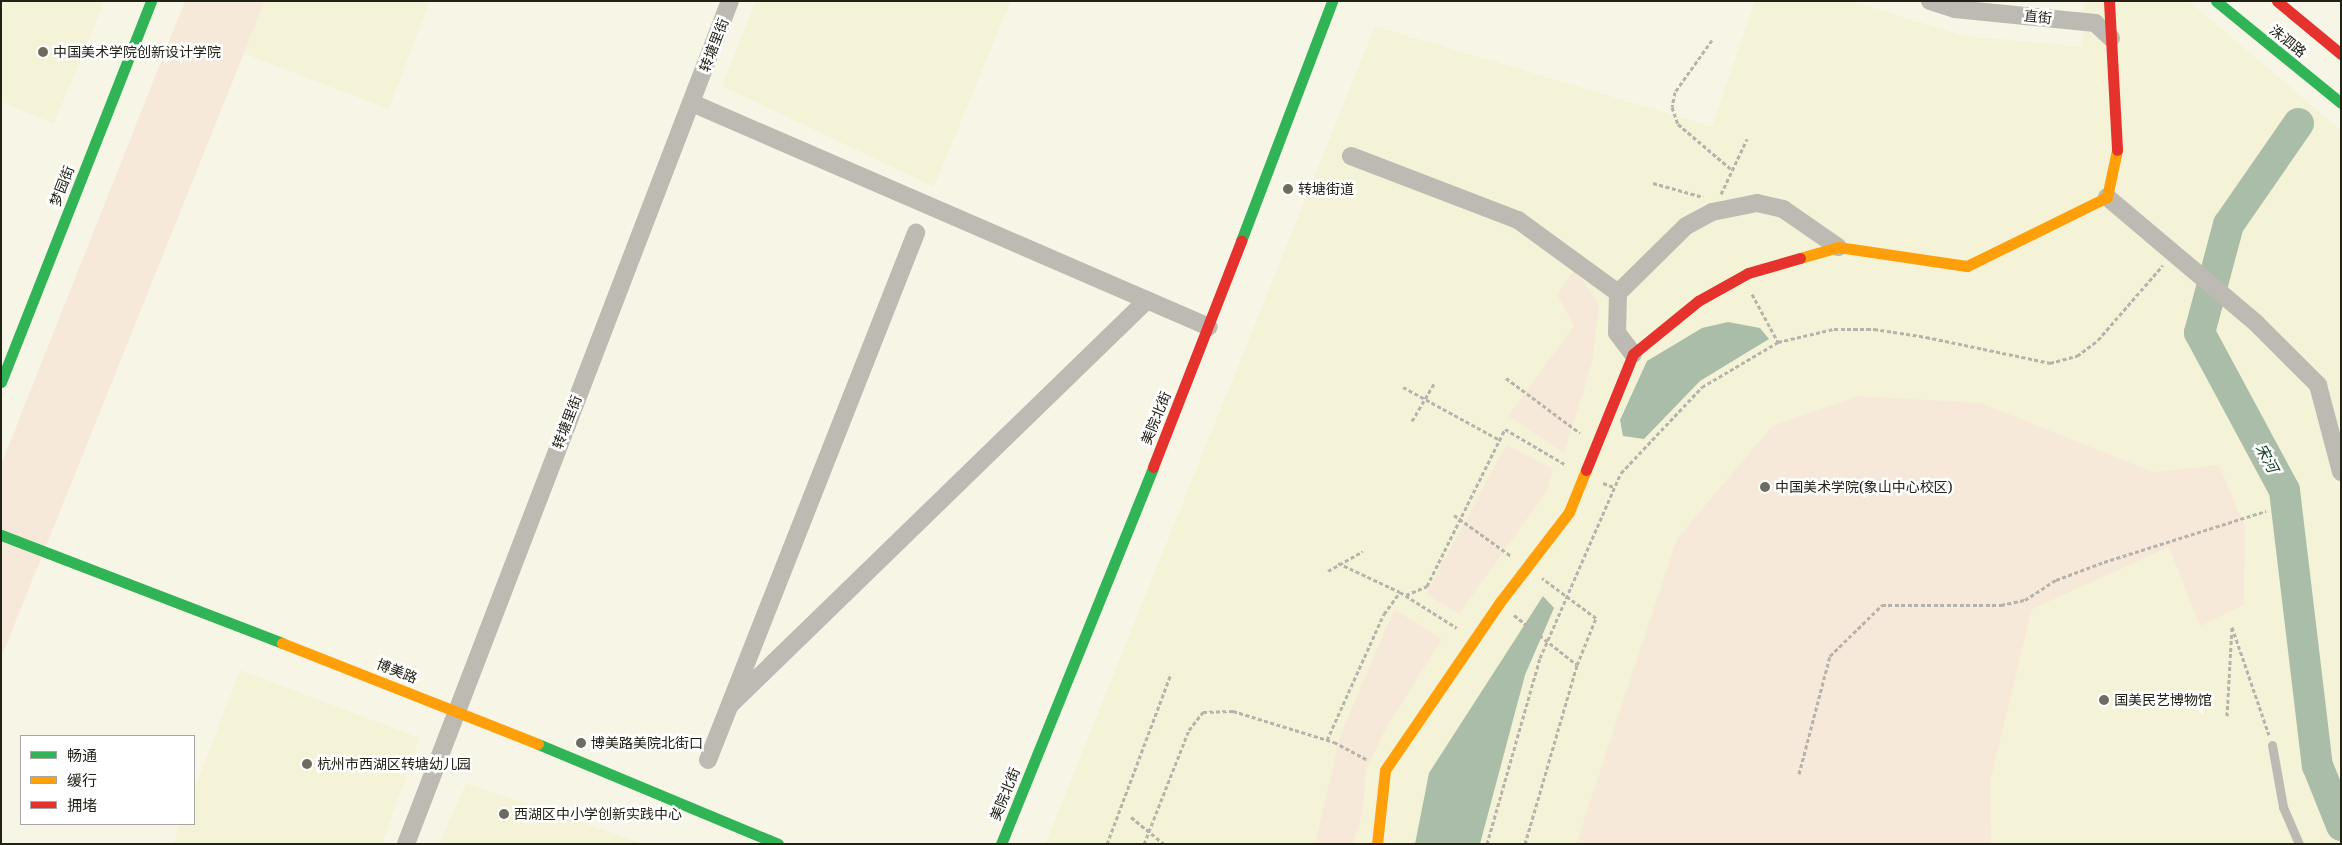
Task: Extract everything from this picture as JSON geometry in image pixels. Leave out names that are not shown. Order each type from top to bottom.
[{"type":"street","name":"梦园街","points":[[1,382],[151,1]]},
{"type":"street","name":"转塘里街","points":[[406,844],[455,710],[730,1]]},
{"type":"street","name":"美院北街","points":[[1001,844],[1209,327],[1332,1]]},
{"type":"street","name":"直街","points":[[1930,1],[1955,9],[2095,22],[2111,38]]},
{"type":"street","points":[[2107,197],[2116,160],[2118,120],[2109,1]]},
{"type":"street","name":"洙泗路","points":[[2216,1],[2341,104]]},
{"type":"street","name":"洙泗路","points":[[2277,1],[2341,54]]},
{"type":"street","points":[[692,103],[1209,327]]},
{"type":"street","points":[[1351,156],[1518,220],[1618,293]]},
{"type":"street","points":[[1377,844],[1385,770],[1474,640],[1549,543],[1569,512],[1633,354],[1698,301],[1743,276],[1838,247],[1967,266],[2107,197]]},
{"type":"street","points":[[2107,197],[2256,323],[2318,384],[2341,472]]},
{"type":"street","points":[[1633,354],[1617,333],[1618,293],[1686,226],[1715,207],[1757,203],[1783,209],[1838,247]]},
{"type":"street","points":[[708,760],[916,234]]},
{"type":"street","points":[[731,704],[1148,300]]},
{"type":"street","name":"博美路","points":[[1,535],[455,710],[778,844]]},
{"type":"lane","points":[[2272,745],[2283,807],[2299,844]]},
{"type":"path","points":[[1712,40],[1675,92],[1674,116],[1732,170]]},
{"type":"path","points":[[1653,183],[1715,207],[1747,139]]},
{"type":"path","points":[[1487,844],[1540,658],[1621,472],[1702,387],[1778,342],[1834,329],[1874,329],[2050,363],[2077,356],[2098,340],[2173,253]]},
{"type":"path","points":[[1743,276],[1778,342]]},
{"type":"path","points":[[1506,378],[1596,445]]},
{"type":"path","points":[[1412,421],[1435,382]]},
{"type":"path","points":[[1403,387],[1500,440]]},
{"type":"path","points":[[1406,595],[1427,586],[1505,429],[1584,475]]},
{"type":"path","points":[[1799,774],[1830,656],[1882,605],[2000,605],[2025,600],[2056,580],[2096,565],[2266,511]]},
{"type":"path","points":[[1328,571],[1338,562],[1363,551]]},
{"type":"path","points":[[1338,562],[1406,595],[1474,640]]},
{"type":"path","points":[[1327,740],[1384,614],[1400,592]]},
{"type":"path","points":[[1509,611],[1577,664]]},
{"type":"path","points":[[1525,844],[1577,664],[1596,618]]},
{"type":"path","points":[[2227,716],[2232,628],[2272,745]]},
{"type":"path","points":[[1108,844],[1171,674]]},
{"type":"path","points":[[1144,844],[1189,730],[1203,712],[1232,711],[1327,740],[1385,770]]},
{"type":"path","points":[[1131,817],[1164,844]]},
{"type":"shaded area","name":"中国美术学院创新设计学院","points":[[1,1],[105,1],[54,124],[1,102]]},
{"type":"shaded area","points":[[185,1],[265,1],[1,658],[1,465]]},
{"type":"shaded area","points":[[265,1],[430,1],[389,109],[244,54]]},
{"type":"shaded area","points":[[756,1],[1011,1],[934,187],[722,86]]},
{"type":"shaded area","name":"中国美术学院(象山中心校区)","points":[[1755,1],[1852,1],[1965,36],[2081,46],[2084,1],[2189,1],[2341,130],[2341,844],[1045,844],[1375,26],[1712,126]]},
{"type":"shaded area","points":[[1575,269],[1599,304],[1592,363],[1564,453],[1508,416],[1574,326],[1557,294]]},
{"type":"shaded area","points":[[1728,322],[1760,328],[1769,339],[1700,381],[1644,439],[1623,436],[1620,420],[1647,361],[1702,328]]},
{"type":"shaded area","points":[[1858,396],[1981,403],[2153,472],[2219,465],[2245,527],[2244,605],[2200,626],[2169,547],[2032,609],[1990,782],[1991,844],[1576,844],[1677,539],[1772,426]]},
{"type":"shaded area","points":[[1506,445],[1553,469],[1548,489],[1459,614],[1426,594]]},
{"type":"shaded area","points":[[1543,596],[1554,608],[1525,675],[1480,844],[1415,844],[1429,773]]},
{"type":"shaded area","points":[[1394,609],[1442,639],[1385,730],[1366,770],[1363,810],[1353,844],[1315,844],[1340,736]]},
{"type":"shaded area","name":"杭州市西湖区转塘幼儿园","points":[[240,670],[420,738],[382,844],[173,844],[180,825],[195,825],[195,787]]},
{"type":"shaded area","name":"西湖区中小学创新实践中心","points":[[466,783],[645,844],[439,844]]},
{"type":"waterway","name":"宋河","points":[[2298,123],[2228,224],[2199,332],[2284,490],[2317,765],[2341,825]]},
{"type":"traffic: fast","points":[[1,382],[151,1]]},
{"type":"traffic: fast","points":[[1241,241],[1332,1]]},
{"type":"traffic: fast","points":[[2216,1],[2341,103]]},
{"type":"traffic: fast","points":[[1001,844],[1153,467]]},
{"type":"traffic: fast","points":[[1,535],[282,643]]},
{"type":"traffic: fast","points":[[538,744],[778,844]]},
{"type":"traffic: slow","points":[[1800,258],[1838,247],[1967,266],[2107,197],[2117,150]]},
{"type":"traffic: slow","points":[[1377,844],[1385,770],[1500,602],[1569,512],[1586,470]]},
{"type":"traffic: slow","points":[[282,643],[538,744]]},
{"type":"traffic: jam","points":[[2109,1],[2117,150]]},
{"type":"traffic: jam","points":[[2277,1],[2341,54]]},
{"type":"traffic: jam","points":[[1153,467],[1241,241]]},
{"type":"traffic: jam","points":[[1586,470],[1633,354],[1698,301],[1748,273],[1800,258]]},
{"type":"place","name":"中国美术学院创新设计学院","points":[[43,52]]},
{"type":"place","name":"转塘街道","points":[[1288,189]]},
{"type":"place","name":"中国美术学院(象山中心校区)","points":[[1765,487]]},
{"type":"place","name":"国美民艺博物馆","points":[[2104,700]]},
{"type":"place","name":"博美路美院北街口","points":[[581,743]]},
{"type":"place","name":"杭州市西湖区转塘幼儿园","points":[[307,764]]},
{"type":"place","name":"西湖区中小学创新实践中心","points":[[504,814]]}]
